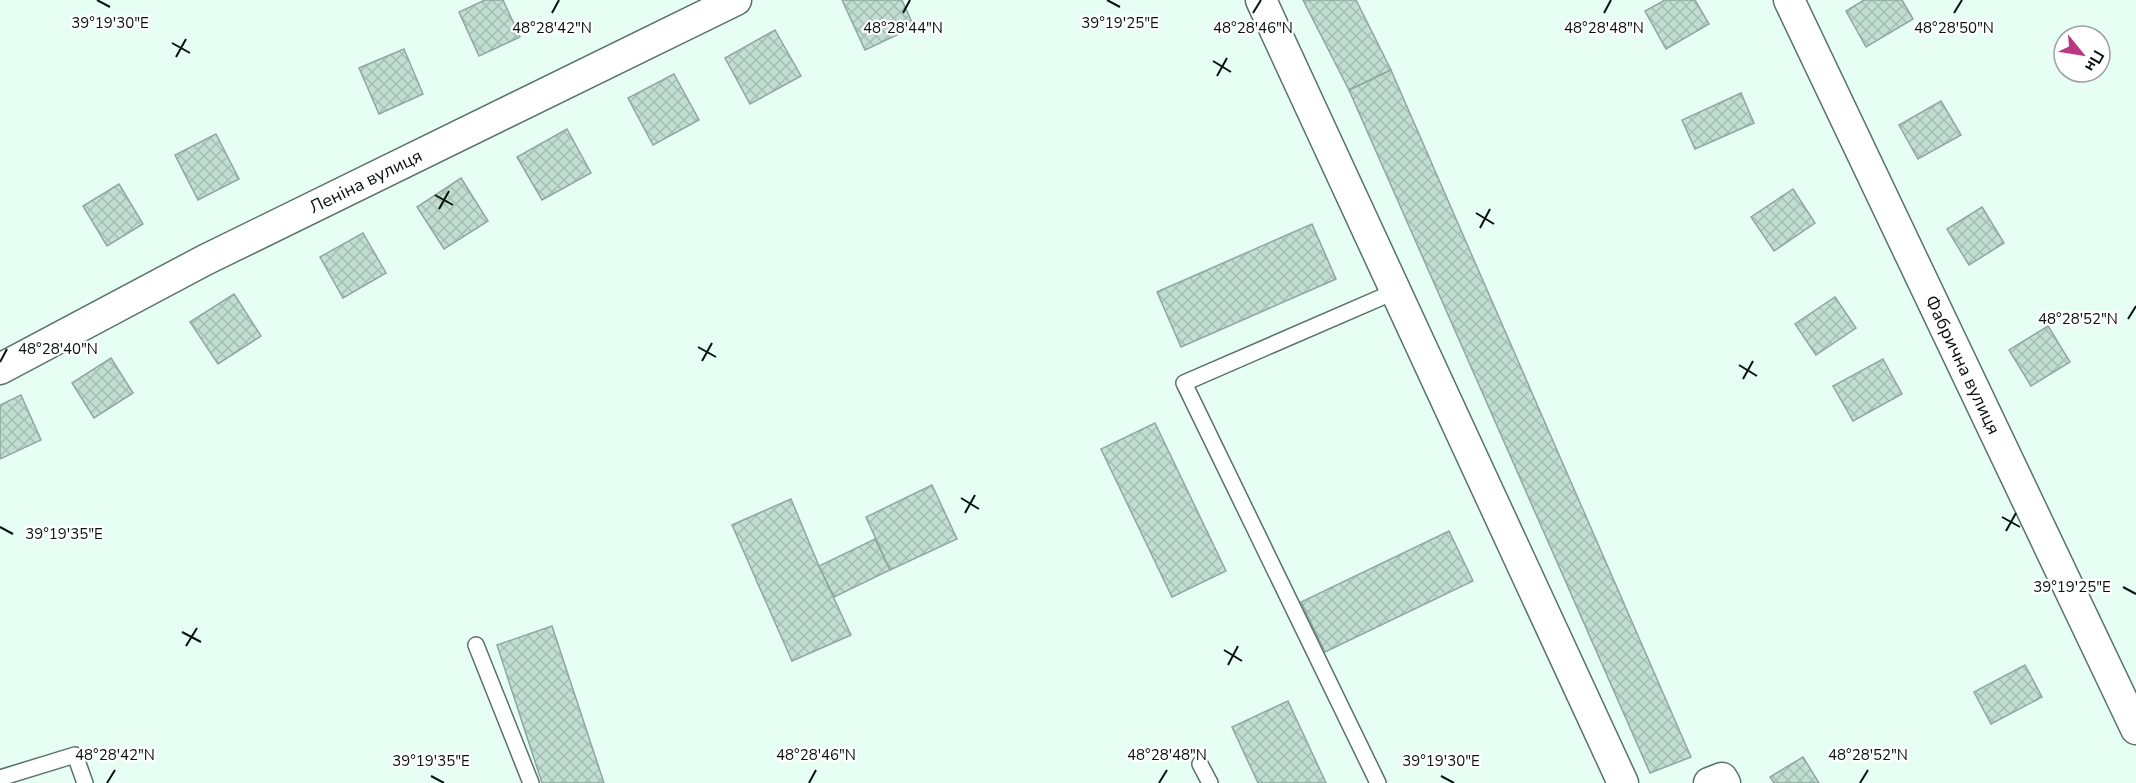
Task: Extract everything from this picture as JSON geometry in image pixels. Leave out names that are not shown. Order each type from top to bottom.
[{"type":"street","name":"Леніна вулиця","points":[[0,369],[205,260],[736,0]]},
{"type":"street","points":[[1261,0],[1623,783]]},
{"type":"street","name":"Фабрична вулиця","points":[[1789,0],[2136,729]]},
{"type":"street","points":[[1709,783],[1722,778],[1725,783]]},
{"type":"lane","points":[[1378,783],[1184,383],[1396,291]]},
{"type":"lane","points":[[476,645],[531,783]]},
{"type":"lane","points":[[0,778],[75,754],[85,783]]},
{"type":"lane","points":[[1200,764],[1210,783]]},
{"type":"building","points":[[485,0],[503,0],[520,37],[479,56],[459,12]]},
{"type":"building","points":[[842,0],[902,0],[914,27],[865,50]]},
{"type":"building","points":[[1303,0],[1356,0],[1391,70],[1349,90]]},
{"type":"building","points":[[1665,0],[1695,0],[1709,24],[1666,49],[1645,11]]},
{"type":"building","points":[[1864,0],[1902,0],[1913,19],[1866,47],[1846,11]]},
{"type":"building","points":[[775,30],[801,76],[750,104],[725,58]]},
{"type":"building","points":[[404,49],[423,94],[379,114],[359,68]]},
{"type":"building","points":[[1391,70],[1691,757],[1650,773],[1349,90]]},
{"type":"building","points":[[674,74],[699,120],[653,145],[628,98]]},
{"type":"building","points":[[1741,93],[1754,123],[1695,149],[1682,120]]},
{"type":"building","points":[[1941,101],[1961,135],[1918,159],[1899,125]]},
{"type":"building","points":[[567,129],[591,173],[542,200],[517,157]]},
{"type":"building","points":[[216,134],[239,179],[198,200],[175,155]]},
{"type":"building","points":[[461,178],[488,221],[444,249],[417,207]]},
{"type":"building","points":[[119,184],[143,224],[107,246],[83,206]]},
{"type":"building","points":[[1793,189],[1815,223],[1774,251],[1751,217]]},
{"type":"building","points":[[1982,207],[2004,243],[1969,265],[1947,229]]},
{"type":"building","points":[[1312,224],[1336,279],[1181,347],[1157,292]]},
{"type":"building","points":[[363,233],[386,273],[343,298],[320,257]]},
{"type":"building","points":[[234,294],[261,336],[218,364],[190,322]]},
{"type":"building","points":[[1835,297],[1856,328],[1816,355],[1795,324]]},
{"type":"building","points":[[2048,326],[2070,362],[2031,386],[2009,350]]},
{"type":"building","points":[[111,358],[133,393],[94,418],[72,383]]},
{"type":"building","points":[[1883,359],[1902,394],[1853,421],[1833,386]]},
{"type":"building","points":[[21,395],[41,440],[0,459],[0,405]]},
{"type":"building","points":[[1155,423],[1226,571],[1172,597],[1101,449]]},
{"type":"building","points":[[932,485],[957,539],[890,570],[866,517]]},
{"type":"building","points":[[791,499],[851,635],[792,661],[732,525]]},
{"type":"building","points":[[1449,531],[1473,581],[1325,652],[1301,602]]},
{"type":"building","points":[[875,539],[890,570],[834,597],[819,566]]},
{"type":"building","points":[[552,626],[604,783],[542,783],[497,645]]},
{"type":"building","points":[[2025,665],[2042,697],[1991,724],[1974,692]]},
{"type":"building","points":[[1288,701],[1326,783],[1258,783],[1232,727]]},
{"type":"building","points":[[1803,757],[1819,783],[1774,783],[1770,777]]}]
